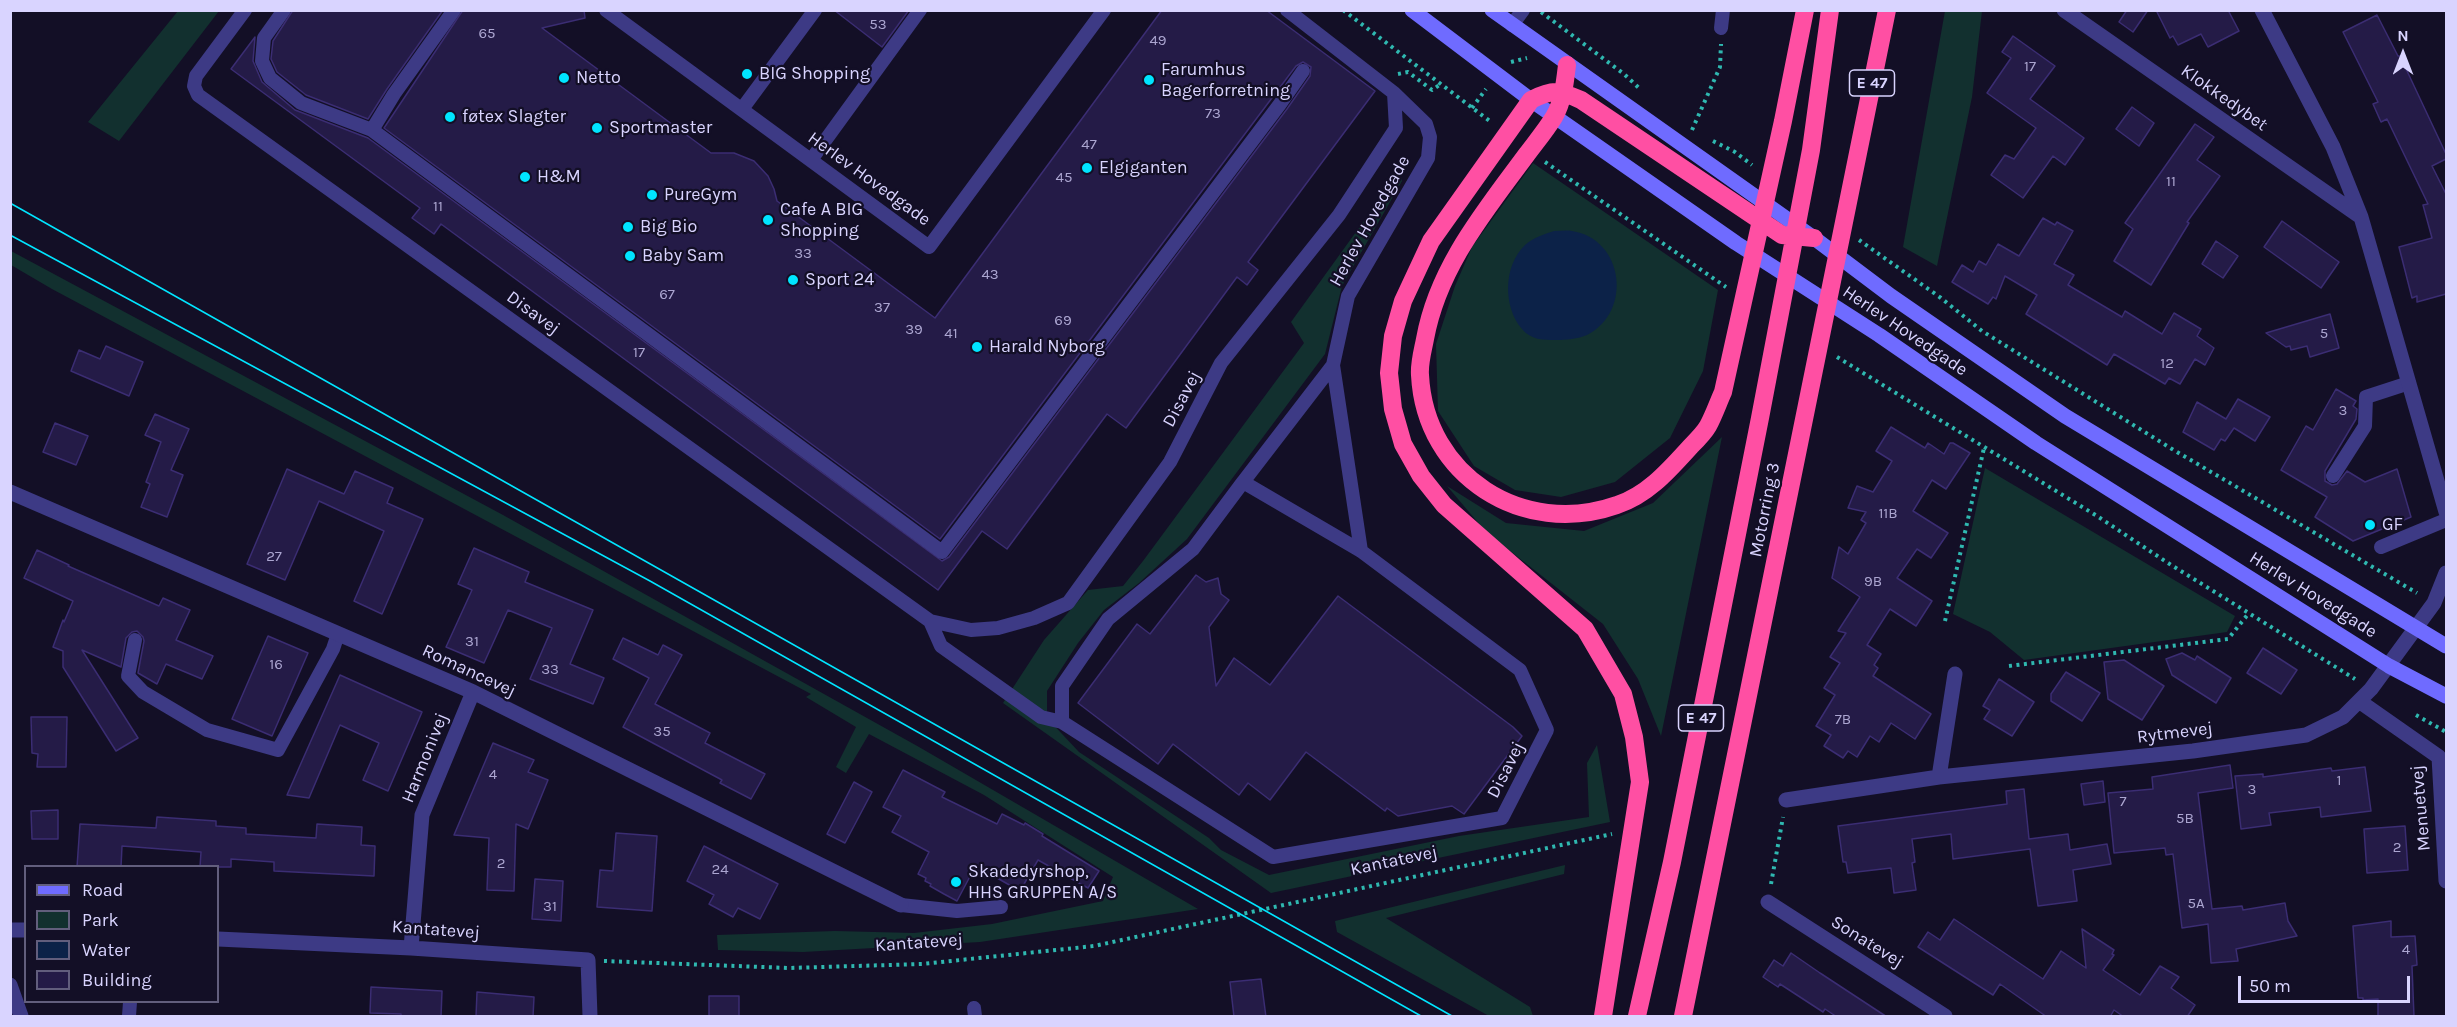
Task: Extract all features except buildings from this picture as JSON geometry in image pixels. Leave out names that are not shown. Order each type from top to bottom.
[{"type":"highway","points":[[1567,65],[1563,92],[1555,116],[1469,233],[1449,267],[1428,321],[1420,373],[1426,412],[1442,449],[1469,479],[1502,501],[1540,513],[1580,514],[1619,505],[1654,485],[1708,427],[1723,392],[1805,10]]},
{"type":"highway","name":"Motorring 3","points":[[1638,1017],[1672,862],[1760,418],[1811,150],[1830,10]]},
{"type":"highway","name":"Motorring 3","points":[[1683,1017],[1887,10]]},
{"type":"highway","points":[[1603,1017],[1640,782],[1634,737],[1623,694],[1585,629],[1444,505],[1421,476],[1403,444],[1393,409],[1390,363],[1393,336],[1403,301],[1431,241],[1531,100],[1545,93],[1563,92],[1581,100],[1782,235],[1814,238]]},
{"type":"main road","name":"Herlev Hovedgade","points":[[1412,10],[1531,100],[1736,243],[1889,342],[2036,443],[2389,666],[2446,696]]},
{"type":"main road","name":"Herlev Hovedgade","points":[[1492,10],[1814,238],[1891,296],[2065,416],[2446,646]]},
{"type":"street","name":"Klokkedybet","points":[[2064,10],[2361,217]]},
{"type":"street","points":[[2262,10],[2333,147],[2361,217],[2446,512]]},
{"type":"street","name":"Romancevej","points":[[10,492],[473,692],[902,905]]},
{"type":"street","points":[[2389,666],[2434,603],[2446,573]]},
{"type":"street","name":"Rytmevej","points":[[1786,800],[1940,777],[2193,751],[2306,735],[2343,717],[2371,689],[2389,666]]},
{"type":"street","points":[[1940,777],[1955,674]]},
{"type":"street","name":"Harmonivej","points":[[411,948],[422,815],[473,692]]},
{"type":"street","name":"Menuetvej","points":[[2359,701],[2439,757],[2446,881]]},
{"type":"street","name":"Sonatevej","points":[[1768,902],[1945,1017]]},
{"type":"street","name":"Kantatevej","points":[[219,939],[411,948],[588,960]]},
{"type":"street","points":[[588,960],[590,1017]]},
{"type":"street","points":[[10,985],[21,1017]]},
{"type":"lane","name":"Disavej","points":[[245,10],[196,76],[194,86],[198,95],[930,621],[971,630],[998,628],[1034,618],[1068,603],[1170,462],[1221,363],[1339,215],[1396,129],[1394,93]]},
{"type":"lane","points":[[284,10],[264,38],[262,61],[270,78],[301,103],[372,130],[942,552],[1303,71]]},
{"type":"lane","points":[[372,130],[394,94],[454,10]]},
{"type":"lane","name":"Herlev Hovedgade","points":[[606,10],[929,248],[1104,10]]},
{"type":"lane","points":[[742,109],[815,10]]},
{"type":"lane","points":[[811,160],[920,10]]},
{"type":"lane","name":"Herlev Hovedgade","points":[[1287,10],[1394,93],[1426,124],[1430,137],[1428,158],[1348,296],[1333,364],[1362,551]]},
{"type":"lane","points":[[1512,25],[1523,10]]},
{"type":"lane","points":[[1721,28],[1723,10]]},
{"type":"lane","points":[[1062,722],[1062,686],[1108,619],[1193,549],[1333,364]]},
{"type":"lane","points":[[2333,476],[2365,426],[2366,398],[2409,382]]},
{"type":"lane","name":"Disavej","points":[[930,621],[941,646],[1041,717],[1062,722],[1273,857],[1502,818],[1547,730],[1520,669],[1362,551],[1243,482]]},
{"type":"lane","points":[[2381,547],[2446,520]]},
{"type":"lane","points":[[135,640],[128,676],[143,692],[207,730],[278,750],[333,649],[338,634]]},
{"type":"lane","points":[[902,905],[957,911],[1001,907]]},
{"type":"path","points":[[1343,10],[1506,134]]},
{"type":"path","points":[[1539,10],[1624,74],[1640,89]]},
{"type":"path","points":[[1691,130],[1720,67],[1721,28]]},
{"type":"path","points":[[1682,124],[1700,135]]},
{"type":"path","points":[[1709,139],[1754,165]]},
{"type":"path","points":[[1529,151],[1734,292]]},
{"type":"path","points":[[1857,239],[1941,298],[1982,331],[2172,449],[2434,603]]},
{"type":"path","points":[[1833,355],[2097,516],[2371,689]]},
{"type":"path","points":[[1945,621],[1984,448]]},
{"type":"path","points":[[2008,666],[2228,639],[2249,613]]},
{"type":"path","points":[[2408,711],[2446,732]]},
{"type":"path","points":[[1768,902],[1786,800]]},
{"type":"path","name":"Kantatevej","points":[[588,960],[789,968],[922,964],[1094,946],[1612,834]]},
{"type":"green space","points":[[178,11],[219,11],[119,141],[88,122]]},
{"type":"green space","points":[[1945,11],[1982,11],[1972,97],[1937,266],[1903,247]]},
{"type":"green space","points":[[1533,163],[1718,290],[1703,371],[1670,438],[1615,482],[1561,497],[1515,490],[1474,466],[1438,411],[1436,344],[1455,286],[1472,247]]},
{"type":"green space","points":[[1400,171],[1402,181],[1342,286],[1325,354],[1187,539],[1139,583],[1104,610],[1078,643],[1047,691],[1047,718],[1079,752],[1209,838],[1221,850],[1269,875],[1459,836],[1589,817],[1587,763],[1597,745],[1610,822],[1271,893],[1003,703],[1044,640],[1088,590],[1123,586],[1143,561],[1304,343],[1291,322]]},
{"type":"green space","points":[[11,251],[503,515],[919,747],[1198,909],[980,942],[803,952],[718,950],[717,935],[835,931],[914,933],[992,924],[1103,901],[1113,877],[984,795],[869,734],[846,773],[836,767],[856,727],[806,697],[811,694],[52,289],[11,265]]},
{"type":"green space","points":[[1722,437],[1661,736],[1638,679],[1603,624],[1486,532],[1447,486],[1506,523],[1584,531],[1653,503]]},
{"type":"green space","points":[[1985,468],[2235,616],[2227,632],[2024,660],[1990,632],[1953,614]]},
{"type":"green space","points":[[1565,865],[1564,874],[1386,918],[1530,1007],[1533,1016],[1489,1016],[1337,932],[1335,921]]},
{"type":"water","points":[[1554,231],[1572,231],[1589,237],[1603,247],[1612,261],[1616,277],[1616,294],[1611,310],[1602,324],[1587,335],[1564,340],[1538,339],[1529,335],[1516,320],[1509,298],[1509,275],[1518,254],[1532,240]]},
{"type":"tram line","points":[[10,203],[1452,1016]]},
{"type":"tram line","points":[[10,235],[650,581],[1421,1016]]},
{"type":"place","name":"BIG Shopping","points":[[747,74]]},
{"type":"place","name":"Netto","points":[[564,78]]},
{"type":"place","name":"Farumhus Bagerforretning","points":[[1149,80]]},
{"type":"place","name":"føtex Slagter","points":[[450,117]]},
{"type":"place","name":"Sportmaster","points":[[597,128]]},
{"type":"place","name":"Elgiganten","points":[[1087,168]]},
{"type":"place","name":"H&M","points":[[525,177]]},
{"type":"place","name":"PureGym","points":[[652,195]]},
{"type":"place","name":"Cafe A BIG Shopping","points":[[768,220]]},
{"type":"place","name":"Big Bio","points":[[628,227]]},
{"type":"place","name":"Baby Sam","points":[[630,256]]},
{"type":"place","name":"Sport 24","points":[[793,280]]},
{"type":"place","name":"Harald Nyborg","points":[[977,347]]},
{"type":"place","name":"GF","points":[[2370,525]]},
{"type":"place","name":"Skadedyrshop, HHS GRUPPEN A/S","points":[[956,882]]}]
